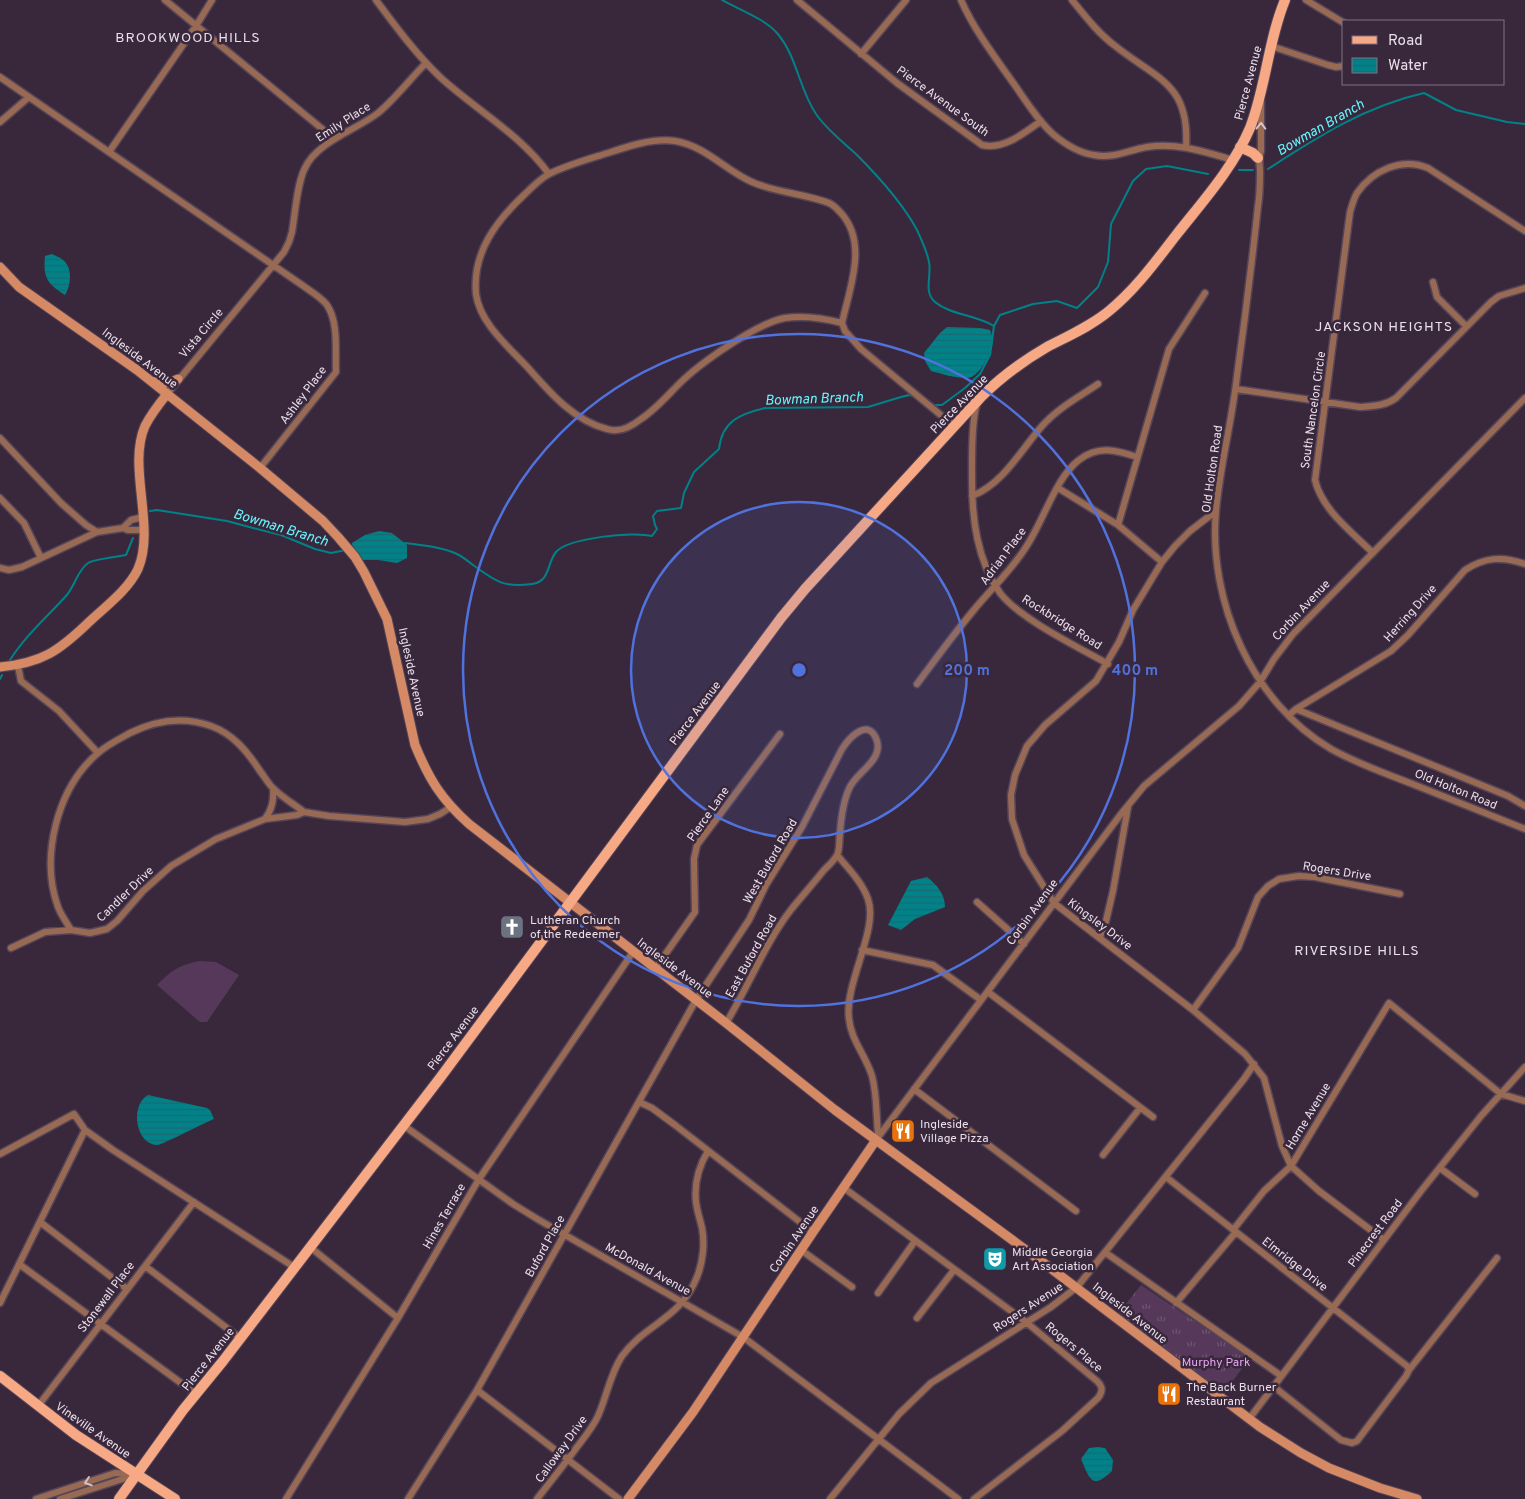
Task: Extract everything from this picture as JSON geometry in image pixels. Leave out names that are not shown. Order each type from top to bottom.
[{"type":"main road","name":"Pierce Avenue","points":[[119,1499],[196,1394],[403,1125],[781,618],[805,589],[954,426],[1002,377],[1019,364],[1091,324],[1123,298],[1149,269],[1210,192],[1233,160],[1249,128],[1285,0]]},
{"type":"main road","points":[[1240,147],[1253,153],[1258,158]]},
{"type":"main road","name":"Vineville Avenue","points":[[0,1376],[76,1435],[175,1499]]},
{"type":"street","points":[[166,0],[326,132],[333,140]]},
{"type":"street","points":[[109,152],[212,0]]},
{"type":"street","points":[[376,0],[426,62],[453,88],[524,144],[536,156],[549,174]]},
{"type":"street","name":"Pierce Avenue South","points":[[797,0],[861,54],[946,120],[982,145],[1003,144],[1042,121]]},
{"type":"street","points":[[861,54],[906,0]]},
{"type":"street","points":[[961,0],[983,40],[1042,121],[1054,135],[1066,144],[1095,156],[1119,155],[1146,147],[1166,146],[1186,147],[1233,160]]},
{"type":"street","points":[[1072,0],[1112,44],[1158,75],[1173,90],[1184,113],[1187,133],[1186,147]]},
{"type":"street","points":[[1306,0],[1342,22]]},
{"type":"street","points":[[1271,46],[1328,65],[1342,66]]},
{"type":"street","name":"Emily Place","points":[[272,266],[289,242],[304,169],[315,154],[333,140],[364,123],[380,111],[426,62]]},
{"type":"street","points":[[0,77],[272,266]]},
{"type":"street","name":"Old Holton Road","points":[[1260,94],[1262,104],[1261,151],[1258,158],[1260,164],[1259,198],[1236,389],[1216,512],[1217,567],[1224,601],[1234,630],[1260,682],[1290,715],[1317,739],[1346,757],[1525,829]]},
{"type":"street","points":[[0,122],[29,97]]},
{"type":"street","points":[[842,322],[802,316],[784,318],[768,324],[719,352],[698,368],[640,421],[617,431],[593,425],[568,408],[539,381],[498,335],[481,310],[476,295],[479,262],[483,248],[494,228],[513,206],[549,174],[583,161],[636,145],[663,140],[677,141],[705,154],[754,184],[829,204],[848,220],[856,242],[856,255],[842,322],[845,331],[861,349],[954,426]]},
{"type":"street","name":"South Nancelon Circle","points":[[1373,553],[1329,507],[1317,490],[1315,480],[1315,468],[1350,212],[1357,194],[1380,171],[1403,164],[1419,165],[1435,173],[1525,232]]},
{"type":"street","name":"Vista Circle","points":[[0,667],[18,666],[42,658],[60,649],[127,585],[138,569],[143,549],[140,449],[145,426],[178,379],[272,266]]},
{"type":"street","name":"Ashley Place","points":[[260,468],[336,372],[332,315],[327,304],[272,266]]},
{"type":"street","name":"Ingleside Avenue","points":[[0,267],[19,287],[151,381],[260,468],[328,526],[351,553],[376,595],[391,632],[415,745],[430,777],[450,808],[835,1110],[1077,1288],[1280,1441],[1329,1468],[1380,1488],[1417,1499]]},
{"type":"street","points":[[1433,282],[1437,297],[1466,326]]},
{"type":"street","points":[[1236,389],[1360,406],[1380,406],[1389,403],[1466,326],[1499,296],[1525,288]]},
{"type":"street","points":[[1118,525],[1169,349],[1204,293]]},
{"type":"street","points":[[151,381],[160,384],[178,379]]},
{"type":"street","points":[[972,496],[986,490],[1000,477],[1042,426],[1057,411],[1098,384]]},
{"type":"street","name":"Rockbridge Road","points":[[981,397],[975,410],[972,496],[980,552],[1001,594],[1030,618],[1108,664]]},
{"type":"street","name":"Corbin Avenue","points":[[628,1499],[693,1412],[876,1140],[1144,786],[1238,706],[1260,682],[1293,634],[1525,398]]},
{"type":"street","points":[[0,438],[75,517],[97,532]]},
{"type":"street","name":"Adrian Place","points":[[917,684],[973,611],[1026,548],[1058,488],[1074,464],[1093,452],[1109,449],[1137,456]]},
{"type":"street","points":[[1058,488],[1118,525],[1162,562]]},
{"type":"street","points":[[0,498],[24,523],[41,558]]},
{"type":"street","name":"Kingsley Drive","points":[[1216,512],[1190,531],[1162,562],[1133,610],[1108,664],[1096,681],[1039,731],[1027,746],[1015,775],[1011,806],[1015,833],[1024,855],[1054,903],[1193,1010],[1231,1041],[1254,1064],[1264,1078],[1282,1146],[1291,1166],[1319,1191],[1384,1240]]},
{"type":"street","points":[[123,528],[127,522],[143,517]]},
{"type":"street","points":[[0,568],[16,569],[97,532],[123,528],[143,530]]},
{"type":"street","name":"Herring Drive","points":[[1290,715],[1296,709],[1391,651],[1408,635],[1465,570],[1491,558],[1507,559],[1525,564]]},
{"type":"street","points":[[18,666],[21,681],[65,716],[98,753]]},
{"type":"street","points":[[1296,709],[1508,796],[1522,802],[1525,806]]},
{"type":"street","points":[[71,930],[61,914],[52,874],[52,847],[58,813],[68,791],[79,774],[98,753],[139,728],[171,720],[194,721],[224,732],[248,753],[272,788],[304,812]]},
{"type":"street","name":"West Buford Road","points":[[696,1000],[749,920],[766,886],[810,813],[821,788],[842,750],[850,738],[858,731],[867,730],[872,733],[876,740],[877,750],[871,762],[848,790],[841,819],[837,855]]},
{"type":"street","name":"Pierce Lane","points":[[655,968],[695,912],[694,859],[697,845],[780,734]]},
{"type":"street","points":[[265,819],[272,805],[272,788]]},
{"type":"street","points":[[1100,937],[1113,891],[1128,807]]},
{"type":"street","name":"Candler Drive","points":[[11,948],[45,932],[71,930],[90,933],[107,930],[143,891],[171,866],[216,839],[265,819],[297,815],[304,812],[328,816],[405,822],[428,818],[450,808]]},
{"type":"street","points":[[837,855],[868,898],[870,918],[848,1008],[853,1035],[871,1074],[877,1124],[876,1140]]},
{"type":"street","name":"East Buford Road","points":[[726,1023],[743,995],[774,934],[790,911],[837,855]]},
{"type":"street","name":"Rogers Drive","points":[[1193,1010],[1238,948],[1258,897],[1268,886],[1279,879],[1299,876],[1315,877],[1400,894]]},
{"type":"street","points":[[977,902],[1024,944]]},
{"type":"street","points":[[862,950],[933,965],[981,1000]]},
{"type":"street","name":"Hines Terrace","points":[[286,1499],[398,1318],[479,1179],[633,952]]},
{"type":"street","points":[[988,992],[1153,1118]]},
{"type":"street","name":"Buford Place","points":[[408,1499],[477,1390],[696,1000]]},
{"type":"street","name":"Horne Avenue","points":[[1176,1303],[1235,1231],[1264,1191],[1291,1166],[1389,1003],[1501,1094]]},
{"type":"street","name":"Rogers Avenue","points":[[830,1499],[899,1414],[931,1383],[1051,1307],[1077,1288],[1254,1064]]},
{"type":"street","name":"Pinecrest Road","points":[[1249,1418],[1440,1168],[1525,1067]]},
{"type":"street","points":[[914,1089],[1076,1211]]},
{"type":"street","points":[[1501,1094],[1525,1101]]},
{"type":"street","points":[[639,1102],[652,1108],[667,1119],[813,1232]]},
{"type":"street","points":[[1103,1156],[1140,1108]]},
{"type":"street","points":[[0,1154],[74,1114],[85,1130],[113,1150],[294,1267]]},
{"type":"street","name":"McDonald Avenue","points":[[403,1125],[513,1204],[743,1337],[958,1499]]},
{"type":"street","points":[[0,1303],[85,1130]]},
{"type":"street","name":"Calloway Drive","points":[[537,1499],[598,1417],[609,1382],[623,1356],[636,1340],[672,1314],[691,1292],[698,1275],[703,1252],[702,1229],[696,1202],[696,1182],[702,1162],[708,1151]]},
{"type":"street","points":[[1440,1168],[1475,1194]]},
{"type":"street","name":"Elmridge Drive","points":[[1166,1177],[1383,1346],[1408,1366],[1409,1370]]},
{"type":"street","name":"Rogers Place","points":[[844,1188],[1026,1322],[1097,1381],[1102,1388],[1102,1393],[1098,1398],[1062,1431],[974,1499]]},
{"type":"street","name":"Stonewall Place","points":[[38,1406],[194,1202]]},
{"type":"street","points":[[40,1222],[126,1289]]},
{"type":"street","points":[[878,1293],[915,1241]]},
{"type":"street","points":[[310,1247],[398,1318]]},
{"type":"street","points":[[801,1250],[852,1287]]},
{"type":"street","points":[[1106,1252],[1280,1375]]},
{"type":"street","points":[[1273,1386],[1341,1440],[1352,1443],[1357,1441],[1409,1370],[1497,1258]]},
{"type":"street","points":[[19,1264],[196,1394]]},
{"type":"street","points":[[145,1266],[240,1338]]},
{"type":"street","points":[[917,1318],[954,1270]]},
{"type":"street","points":[[477,1390],[618,1499]]},
{"type":"street","points":[[36,1499],[115,1473],[136,1474]]},
{"type":"street","points":[[60,1499],[136,1474]]},
{"type":"green space","points":[[200,961],[216,962],[239,975],[207,1022],[200,1022],[157,985],[176,969]]},
{"type":"green space","name":"Murphy Park","points":[[1141,1285],[1250,1358],[1222,1395],[1118,1314]]},
{"type":"water","points":[[52,254],[66,263],[70,272],[70,282],[65,295],[50,283],[46,275],[45,256]]},
{"type":"water","points":[[947,327],[990,330],[993,341],[990,352],[984,364],[972,377],[949,376],[931,371],[925,361],[924,353]]},
{"type":"water","points":[[379,531],[392,533],[407,545],[407,558],[397,563],[361,560],[353,549],[352,543],[365,535]]},
{"type":"water","points":[[927,877],[940,890],[944,898],[945,907],[915,919],[901,930],[888,925],[911,881]]},
{"type":"water","points":[[148,1095],[207,1108],[214,1119],[160,1144],[150,1143],[140,1131],[137,1115],[142,1100]]},
{"type":"water","points":[[1089,1448],[1105,1448],[1113,1460],[1112,1471],[1096,1481],[1089,1477],[1081,1459]]},
{"type":"waterway","points":[[722,0],[759,19],[777,33],[794,62],[810,104],[820,120],[890,190],[917,230],[924,246],[930,267],[929,293],[931,298],[948,310],[979,319],[994,326]]},
{"type":"waterway","name":"Bowman Branch","points":[[1268,169],[1305,145],[1362,114],[1424,93],[1456,110],[1507,122],[1525,124]]},
{"type":"waterway","name":"Bowman Branch","points":[[931,405],[942,405],[980,374],[990,355],[994,326],[1000,315],[1033,304],[1057,301],[1077,308],[1098,287],[1108,262],[1111,224],[1133,181],[1146,169],[1167,166],[1208,174]]},
{"type":"waterway","name":"Bowman Branch","points":[[1239,170],[1253,170]]},
{"type":"waterway","name":"Bowman Branch","points":[[405,543],[438,548],[457,554],[494,579],[506,584],[538,583],[545,576],[553,556],[563,547],[587,539],[617,535],[652,536],[657,529],[653,516],[657,511],[681,508],[684,493],[694,472],[719,449],[721,439],[728,425],[740,416],[765,408],[868,407],[909,395],[914,396]]},
{"type":"waterway","name":"Bowman Branch","points":[[150,511],[157,510],[227,521],[281,535],[315,549],[331,553],[346,550]]},
{"type":"waterway","name":"Bowman Branch","points":[[10,660],[30,634],[66,596],[84,566],[95,560],[126,555],[133,538]]},
{"type":"waterway","name":"Bowman Branch","points":[[0,679],[2,675]]},
{"type":"place","name":"Lutheran Church of the Redeemer","points":[[512,927]]},
{"type":"place","name":"Ingleside Village Pizza","points":[[903,1131]]},
{"type":"place","name":"Middle Georgia Art Association","points":[[995,1259]]},
{"type":"place","name":"The Back Burner Restaurant","points":[[1169,1394]]},
{"type":"district","name":"BROOKWOOD HILLS","points":[[188,37]]},
{"type":"district","name":"JACKSON HEIGHTS","points":[[1384,326]]},
{"type":"district","name":"RIVERSIDE HILLS","points":[[1357,950]]}]
